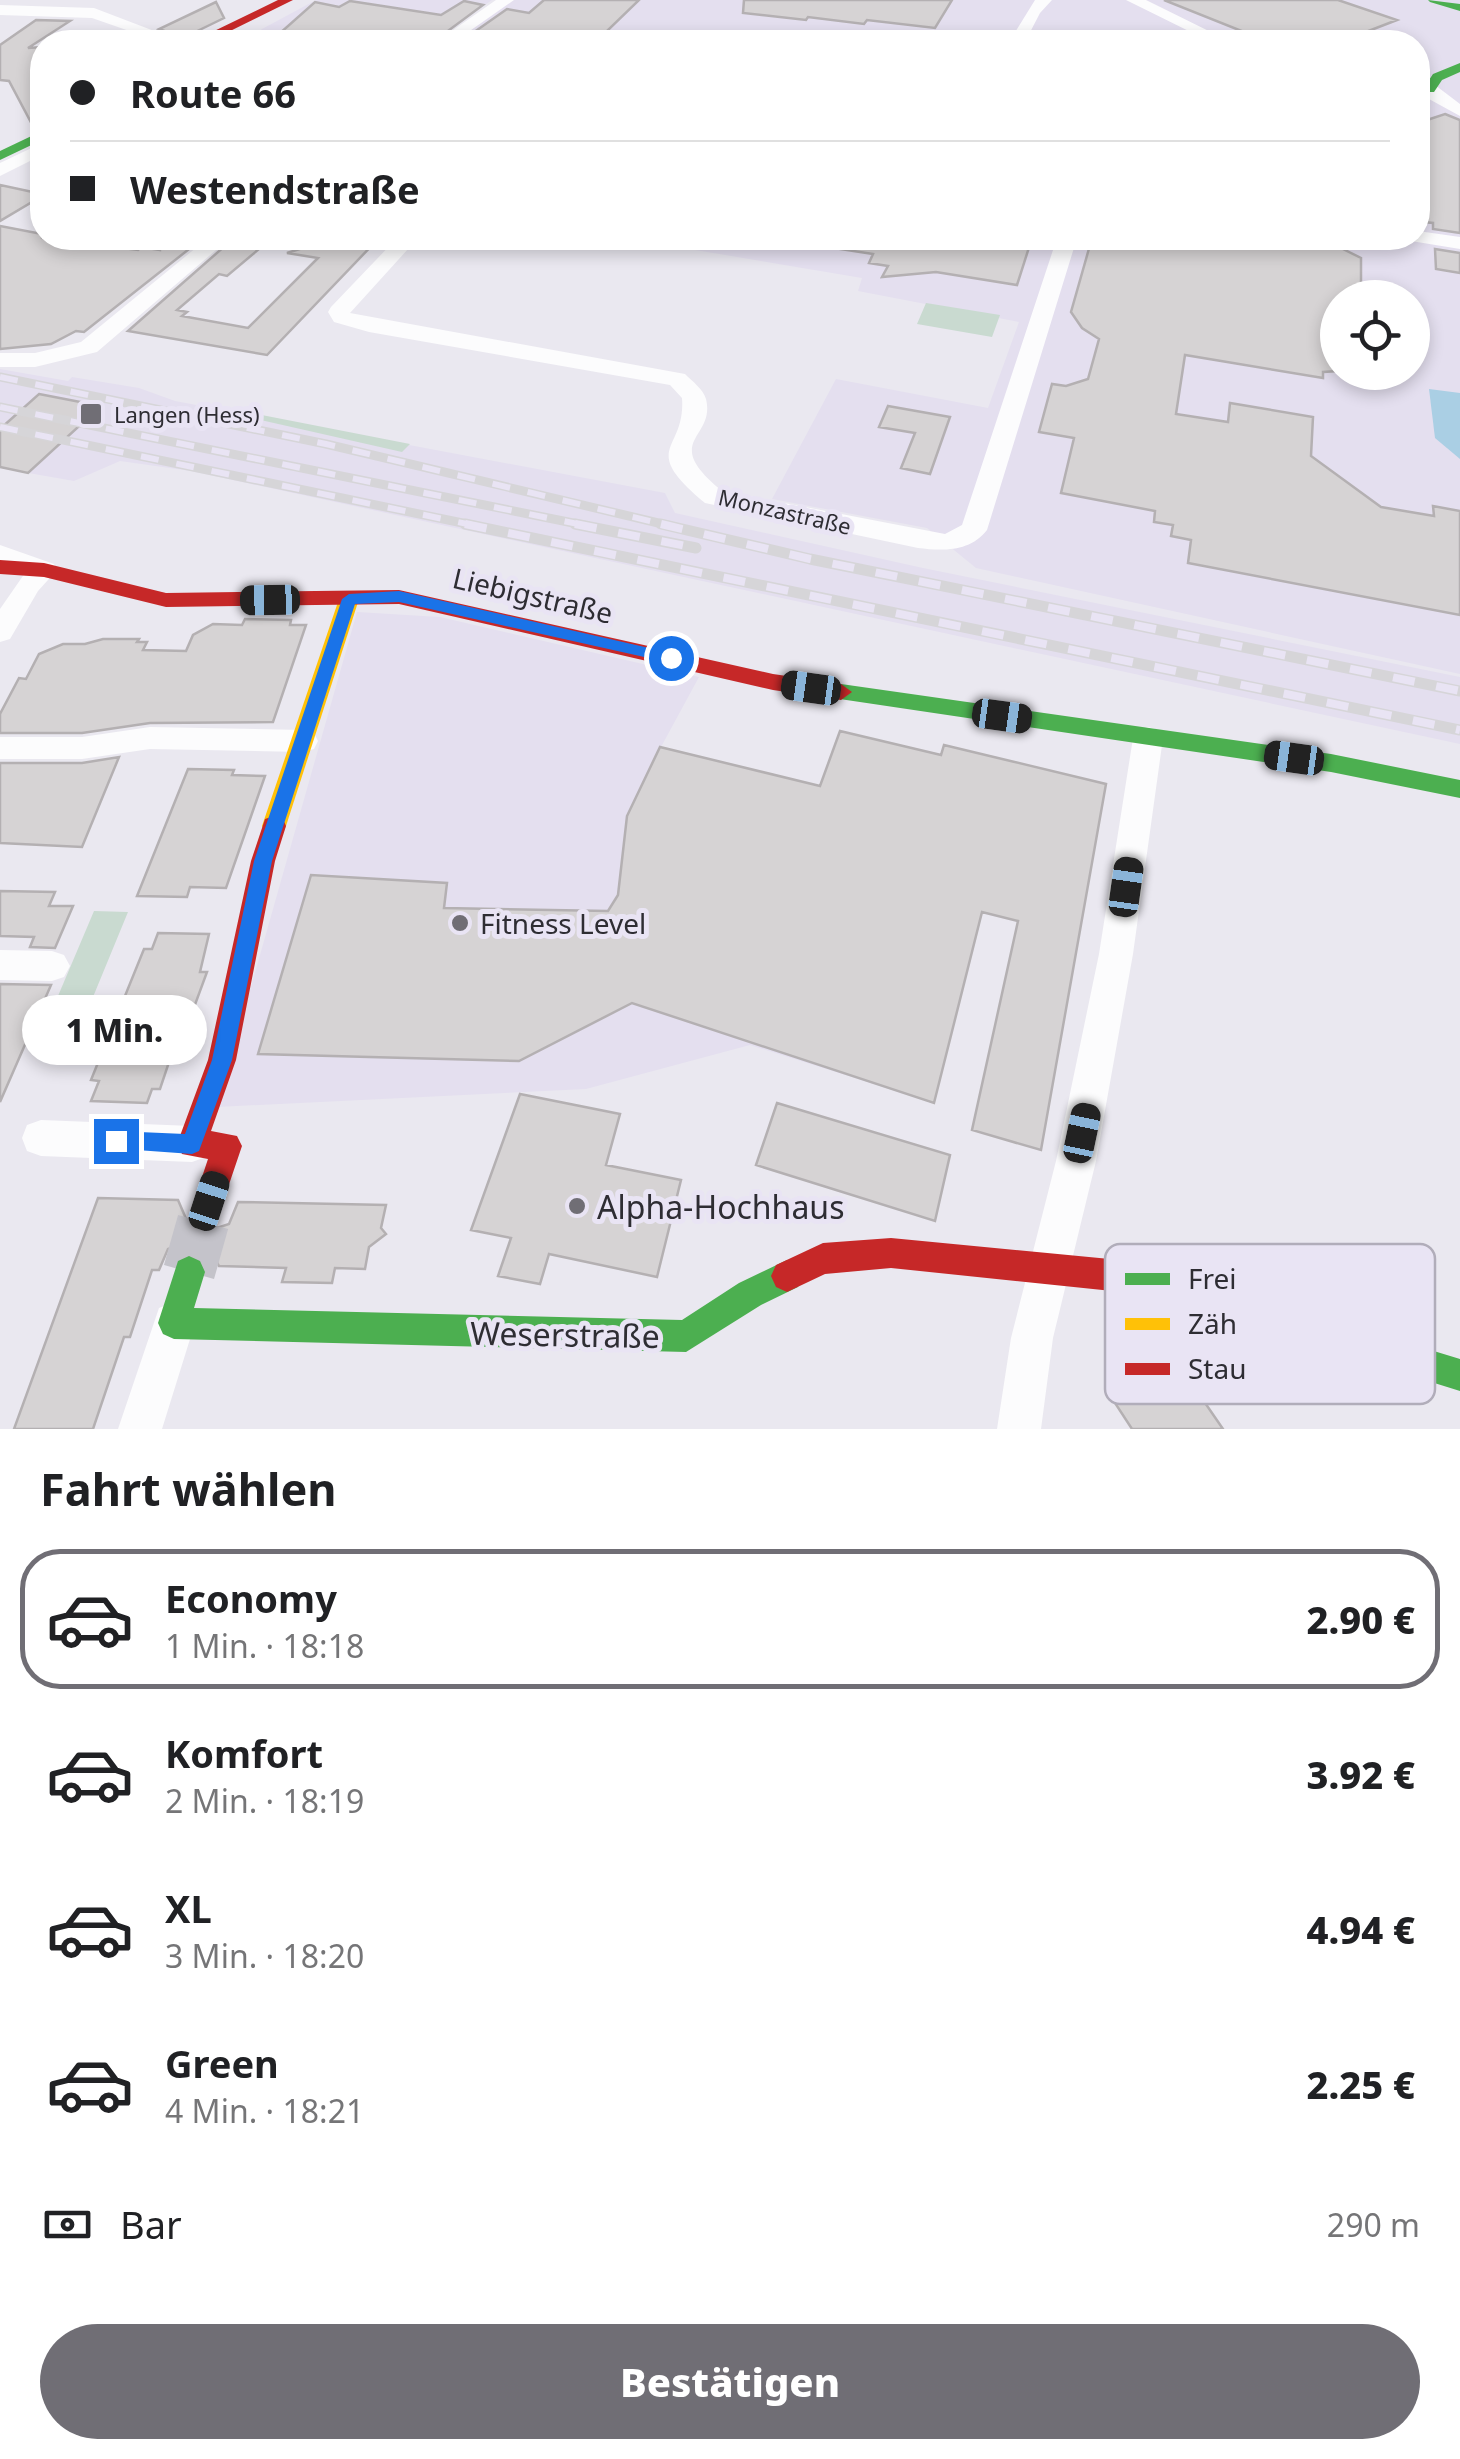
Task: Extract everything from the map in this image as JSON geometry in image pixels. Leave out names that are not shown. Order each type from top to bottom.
[{"type":"street","points":[[222,30],[287,0]]},
{"type":"street","points":[[256,30],[305,0]]},
{"type":"street","points":[[462,30],[506,0]]},
{"type":"street","points":[[1023,30],[1032,11],[1044,0]]},
{"type":"street","points":[[1134,0],[1197,30]]},
{"type":"street","points":[[1434,0],[1460,8]]},
{"type":"street","points":[[0,27],[25,6]]},
{"type":"street","points":[[0,10],[25,6],[92,13],[150,30]]},
{"type":"street","points":[[1430,82],[1460,67]]},
{"type":"street","points":[[1430,93],[1460,111]]},
{"type":"street","points":[[0,156],[30,141]]},
{"type":"street","points":[[0,170],[30,154]]},
{"type":"street","points":[[1430,239],[1460,243]]},
{"type":"street","points":[[0,360],[34,360],[72,353],[96,342],[206,250]]},
{"type":"street","name":"Monzastraße","points":[[397,250],[339,312],[346,320],[677,380],[694,396],[695,410],[680,446],[684,470],[714,497],[918,540],[949,543],[974,530],[1063,250]]},
{"type":"street","points":[[0,554],[54,572]]},
{"type":"street","name":"Liebigstraße","points":[[0,567],[54,572],[166,600],[399,596],[773,682],[1331,763],[1460,789]]},
{"type":"street","points":[[0,632],[28,585],[54,572]]},
{"type":"street","points":[[192,1144],[222,1060],[263,861],[349,599]]},
{"type":"street","points":[[0,748],[82,748],[150,738],[303,741]]},
{"type":"street","points":[[1019,1429],[1032,1338],[1100,1041],[1148,738]]},
{"type":"street","points":[[0,965],[52,966]]},
{"type":"street","points":[[41,1138],[227,1146],[209,1201]]},
{"type":"street","name":"Weserstraße","points":[[174,1323],[624,1338],[686,1336],[750,1294],[823,1258],[891,1253],[1105,1274]]},
{"type":"street","points":[[140,1429],[189,1272]]},
{"type":"street","name":"Weserstraße","points":[[1435,1367],[1460,1375]]},
{"type":"shaded area","points":[[316,0],[492,0],[448,30],[262,29]]},
{"type":"shaded area","points":[[506,0],[1460,0],[1460,674],[976,568],[927,528],[772,499],[836,379],[988,408],[1019,322],[858,291],[862,278],[695,250],[1430,250],[1430,30],[461,30]]},
{"type":"shaded area","points":[[0,369],[139,388],[175,401],[665,493],[675,513],[923,568],[1460,677],[1460,744],[191,471],[120,461],[74,481],[0,468]]},
{"type":"shaded area","points":[[357,612],[440,617],[699,677],[661,747],[1003,832],[934,1103],[750,1045],[586,1089],[217,1107]]},
{"type":"green space","points":[[926,303],[1000,315],[992,337],[917,324]]},
{"type":"green space","points":[[201,403],[410,444],[402,452],[199,406]]},
{"type":"green space","points":[[94,911],[128,912],[93,997],[58,996]]},
{"type":"water","points":[[1429,390],[1460,393],[1460,459],[1435,438]]},
{"type":"building","points":[[544,0],[639,0],[608,30],[477,30],[507,9],[529,13]]},
{"type":"building","points":[[744,0],[952,0],[935,28],[743,13]]},
{"type":"building","points":[[1164,0],[1338,0],[1397,20],[1371,30],[1239,30]]},
{"type":"building","points":[[350,1],[441,15],[464,1],[483,5],[449,30],[284,30],[315,2],[339,7]]},
{"type":"building","points":[[216,2],[224,18],[199,30],[159,29]]},
{"type":"building","points":[[36,20],[70,21],[56,30],[30,30],[30,120],[9,81],[0,80],[0,45]]},
{"type":"building","points":[[1445,114],[1460,120],[1460,233],[1433,229],[1430,223],[1430,119]]},
{"type":"building","points":[[0,185],[30,191],[30,203],[0,221]]},
{"type":"building","points":[[0,226],[30,232],[30,250],[188,250],[84,332],[76,331],[51,344],[0,349]]},
{"type":"building","points":[[1435,249],[1460,253],[1460,273],[1436,269]]},
{"type":"building","points":[[220,250],[258,250],[227,276],[219,274],[177,310],[187,312],[182,316],[248,328],[318,258],[287,253],[368,250],[267,355],[128,331]]},
{"type":"building","points":[[847,250],[1028,250],[1017,285],[936,272],[882,277],[888,266],[869,263],[873,254]]},
{"type":"building","points":[[1089,250],[1345,250],[1361,258],[1361,280],[1320,280],[1320,378],[1185,355],[1176,414],[1228,422],[1230,403],[1313,417],[1311,456],[1381,507],[1434,516],[1433,506],[1460,511],[1460,615],[1188,563],[1191,540],[1171,536],[1173,525],[1154,522],[1155,511],[1061,493],[1074,438],[1039,432],[1052,384],[1066,386],[1088,379],[1099,339],[1082,328],[1071,312]]},
{"type":"building","points":[[39,394],[101,406],[28,473],[0,467],[0,429]]},
{"type":"building","points":[[888,406],[950,417],[930,474],[901,468],[915,433],[879,427]]},
{"type":"building","points":[[245,619],[291,620],[290,625],[306,625],[273,722],[150,723],[82,733],[0,733],[0,714],[19,678],[26,679],[39,654],[63,644],[103,639],[139,639],[137,642],[147,642],[143,650],[186,651],[193,635],[213,624],[242,625]]},
{"type":"building","points":[[840,731],[941,755],[944,745],[1106,784],[1041,1150],[972,1130],[1018,921],[982,912],[934,1103],[632,1003],[519,1061],[258,1054],[311,875],[447,883],[444,908],[608,911],[618,895],[627,816],[660,747],[820,786]]},
{"type":"building","points":[[119,757],[82,847],[0,843],[0,763],[82,763]]},
{"type":"building","points":[[188,769],[234,770],[232,775],[265,776],[226,888],[190,887],[187,897],[137,896]]},
{"type":"building","points":[[0,891],[55,892],[49,906],[73,906],[55,948],[30,947],[34,937],[0,936]]},
{"type":"building","points":[[158,933],[209,934],[200,972],[207,972],[175,1059],[170,1059],[160,1089],[152,1089],[147,1103],[91,1101],[99,1081],[91,1080],[144,949],[152,949]]},
{"type":"building","points":[[0,984],[51,985],[0,1102]]},
{"type":"building","name":"Alpha-Hochhaus","points":[[520,1094],[620,1114],[606,1165],[681,1180],[657,1277],[549,1254],[540,1284],[498,1276],[511,1238],[471,1230]]},
{"type":"building","points":[[777,1103],[950,1155],[935,1221],[756,1165]]},
{"type":"building","points":[[98,1198],[178,1200],[187,1221],[208,1231],[229,1224],[238,1202],[386,1205],[381,1228],[386,1234],[369,1247],[365,1269],[335,1268],[332,1283],[282,1282],[286,1268],[219,1266],[210,1249],[190,1241],[168,1249],[159,1270],[152,1270],[130,1337],[124,1337],[93,1429],[14,1429]]},
{"type":"building","points":[[1116,1404],[1206,1404],[1223,1429],[1132,1429]]},
{"type":"tunnel","points":[[189,1272],[209,1201]]},
{"type":"railway","points":[[0,377],[326,444],[671,526]]},
{"type":"railway","points":[[0,407],[588,526]]},
{"type":"railway","points":[[0,427],[477,526]]},
{"type":"railway","points":[[465,524],[1460,730]]},
{"type":"railway","points":[[575,524],[696,548]]},
{"type":"railway","points":[[661,524],[810,559],[1460,691]]},
{"type":"traffic: fast","points":[[1434,0],[1460,8]]},
{"type":"traffic: fast","points":[[1430,88],[1437,77],[1460,67]]},
{"type":"traffic: fast","points":[[0,156],[30,141]]},
{"type":"traffic: fast","points":[[841,692],[1331,763],[1460,789]]},
{"type":"traffic: fast","points":[[189,1272],[174,1323],[658,1337],[686,1336],[750,1294],[787,1276]]},
{"type":"traffic: fast","points":[[1435,1367],[1460,1375]]},
{"type":"traffic: slow","points":[[274,826],[349,599]]},
{"type":"traffic: jam","points":[[223,30],[287,0]]},
{"type":"traffic: jam","points":[[0,567],[44,570],[166,600],[399,597],[773,682],[841,692]]},
{"type":"traffic: jam","points":[[209,1201],[227,1146],[192,1144],[222,1060],[263,861],[274,826]]},
{"type":"traffic: jam","points":[[787,1276],[823,1259],[891,1253],[1105,1274]]},
{"type":"place","name":"Langen (Hess)","points":[[91,414]]},
{"type":"place","name":"Fitness Level","points":[[460,923]]},
{"type":"place","name":"Alpha-Hochhaus","points":[[577,1206]]},
{"type":"route","points":[[116,1141],[192,1144],[222,1060],[263,861],[349,599],[399,596],[671,658]]}]
